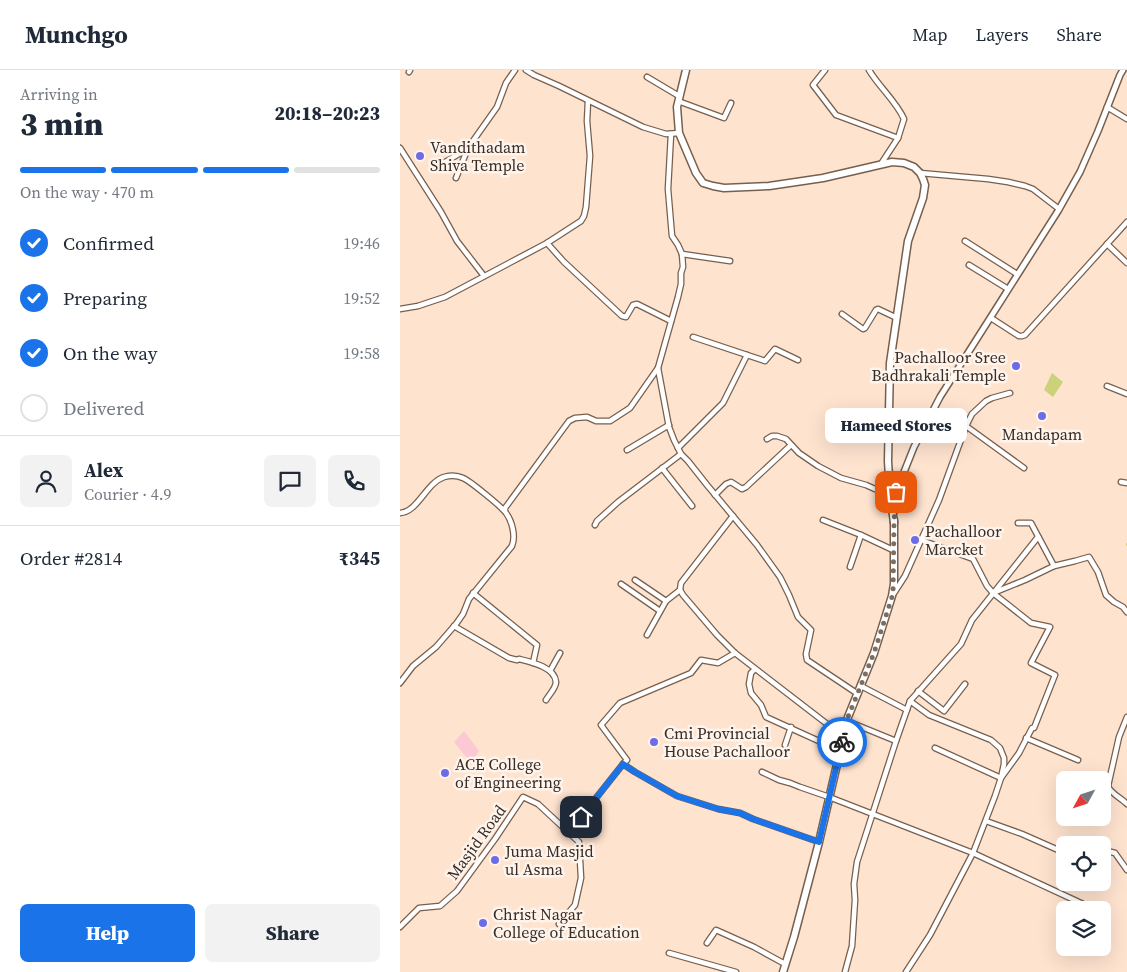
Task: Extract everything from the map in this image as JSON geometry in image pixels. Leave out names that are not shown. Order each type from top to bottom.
[{"type":"main road","points":[[686,70],[676,107],[679,133],[696,173],[703,183],[724,188],[769,186],[823,178],[892,162],[914,166],[920,173],[925,185],[923,198],[908,241],[890,363],[888,461],[893,492],[893,594],[874,653],[847,722],[819,842],[783,972]]},
{"type":"street","points":[[456,178],[470,146],[496,107],[506,83],[515,70]]},
{"type":"street","points":[[526,70],[535,72],[588,101],[643,127],[671,134],[679,133]]},
{"type":"street","points":[[825,70],[813,85],[836,115],[898,138]]},
{"type":"street","points":[[870,70],[879,86],[904,116],[898,138],[881,164]]},
{"type":"street","points":[[767,439],[777,436],[786,439],[799,453],[841,478],[866,485],[875,490],[893,492],[940,397],[1059,209],[1080,172],[1123,70]]},
{"type":"street","points":[[647,77],[678,98],[724,118],[731,103]]},
{"type":"street","points":[[400,308],[418,306],[445,297],[547,243],[577,224],[583,218],[590,156],[587,121],[588,101]]},
{"type":"street","points":[[1107,107],[1127,119]]},
{"type":"street","points":[[505,512],[508,504],[569,421],[575,418],[587,417],[610,421],[630,408],[658,368],[681,284],[683,267],[682,254],[672,236],[668,189],[671,134]]},
{"type":"street","points":[[434,167],[450,160],[470,146]]},
{"type":"street","points":[[400,148],[402,157],[441,212],[457,241],[484,276]]},
{"type":"street","points":[[920,173],[988,179],[1025,186],[1033,189],[1059,209]]},
{"type":"street","points":[[991,318],[1019,336],[1025,335],[1127,222]]},
{"type":"street","points":[[965,241],[1018,274]]},
{"type":"street","points":[[547,243],[564,262],[622,316],[626,317],[633,305],[637,304],[671,321]]},
{"type":"street","points":[[1107,244],[1127,263]]},
{"type":"street","points":[[682,254],[730,261]]},
{"type":"street","points":[[969,265],[1008,289]]},
{"type":"street","points":[[842,314],[863,329],[877,309],[897,318]]},
{"type":"street","points":[[693,336],[765,361],[775,349],[798,360]]},
{"type":"street","points":[[678,448],[723,403],[747,355]]},
{"type":"street","points":[[658,368],[671,434],[681,454],[757,545],[780,577],[798,617],[811,630],[806,660],[858,694]]},
{"type":"street","points":[[1107,386],[1127,394]]},
{"type":"street","points":[[893,594],[905,576],[939,500],[972,414],[986,401],[1010,393]]},
{"type":"street","points":[[627,450],[669,425]]},
{"type":"street","points":[[966,426],[1024,468]]},
{"type":"street","points":[[715,495],[726,484],[731,482],[742,488],[746,487],[791,445]]},
{"type":"street","points":[[595,525],[597,520],[618,502],[681,454]]},
{"type":"street","points":[[662,468],[692,506]]},
{"type":"street","points":[[400,513],[409,511],[438,481],[448,476],[456,476],[468,481],[505,512],[512,526],[514,542],[469,599],[463,614],[454,626],[436,647],[413,666],[400,683]]},
{"type":"street","points":[[1121,482],[1127,483]]},
{"type":"street","points":[[732,516],[687,575],[681,584],[680,590],[717,635],[735,653],[844,737]]},
{"type":"street","points":[[823,520],[862,535],[893,550]]},
{"type":"street","points":[[1018,523],[1031,523],[1054,566]]},
{"type":"street","points":[[850,567],[862,535]]},
{"type":"street","points":[[845,972],[852,946],[854,884],[857,862],[910,701],[961,644],[972,620],[1038,537]]},
{"type":"street","points":[[921,540],[973,559],[987,586],[993,593],[1031,623],[1050,627],[1031,664],[1055,675],[1034,728],[1032,728],[1001,778]]},
{"type":"street","points":[[993,593],[1054,566],[1089,557],[1098,572],[1106,595],[1114,602],[1125,606],[1127,612]]},
{"type":"street","points":[[635,580],[666,601]]},
{"type":"street","points":[[621,584],[660,612]]},
{"type":"street","points":[[648,635],[666,601],[680,590]]},
{"type":"street","points":[[474,593],[537,645],[532,663]]},
{"type":"street","points":[[454,626],[509,658],[542,665],[550,671],[554,676],[556,684],[546,700]]},
{"type":"street","points":[[550,671],[560,653]]},
{"type":"street","points":[[558,924],[575,906],[581,878],[579,842],[567,831],[581,817],[627,760],[601,725],[620,703],[691,673],[701,660],[718,663],[735,653]]},
{"type":"street","points":[[755,669],[751,673],[749,684],[751,693],[761,705],[766,717],[821,742],[841,748]]},
{"type":"street","points":[[918,691],[944,711],[965,684]]},
{"type":"street","points":[[861,686],[907,710]]},
{"type":"street","points":[[906,972],[930,935],[973,853],[1004,769],[1004,758],[996,744],[982,736],[929,714],[910,701]]},
{"type":"street","points":[[1127,717],[1119,737],[1108,786],[1110,791],[1127,804]]},
{"type":"street","points":[[847,722],[896,741]]},
{"type":"street","points":[[785,745],[791,727]]},
{"type":"street","points":[[1026,738],[1078,760]]},
{"type":"street","points":[[935,748],[1001,778]]},
{"type":"street","points":[[623,764],[677,796],[718,809],[740,813],[819,842]]},
{"type":"street","points":[[762,772],[778,780],[829,797],[973,853],[1077,901]]},
{"type":"street","name":"Masjid Road","points":[[400,927],[419,908],[440,906],[457,891],[523,797],[538,804],[567,831]]},
{"type":"street","points":[[986,821],[1056,849]]},
{"type":"street","points":[[1111,852],[1115,853],[1127,870]]},
{"type":"street","points":[[707,943],[716,930],[785,964]]},
{"type":"street","points":[[669,953],[736,972]]},
{"type":"shaded area","points":[[1052,373],[1063,382],[1053,397],[1044,390]]},
{"type":"shaded area","points":[[464,731],[479,751],[471,763],[454,742]]},
{"type":"way so far","points":[[842,742],[848,717],[874,653],[893,594],[896,492]]},
{"type":"place","name":"Vandithadam Shiva Temple","points":[[420,156]]},
{"type":"place","name":"Pachalloor Sree Badhrakali Temple","points":[[1016,366]]},
{"type":"place","name":"Mandapam","points":[[1042,416]]},
{"type":"place","name":"Hameed Stores","points":[[896,492]]},
{"type":"place","name":"Pachalloor Marcket","points":[[915,540]]},
{"type":"place","name":"Cmi Provincial House Pachalloor","points":[[654,742]]},
{"type":"place","name":"ACE College of Engineering","points":[[445,773]]},
{"type":"place","name":"Juma Masjid ul Asma","points":[[495,860]]},
{"type":"place","name":"Christ Nagar College of Education","points":[[483,923]]},
{"type":"route","points":[[581,817],[623,764],[677,796],[718,809],[740,813],[819,842],[842,742]]}]
